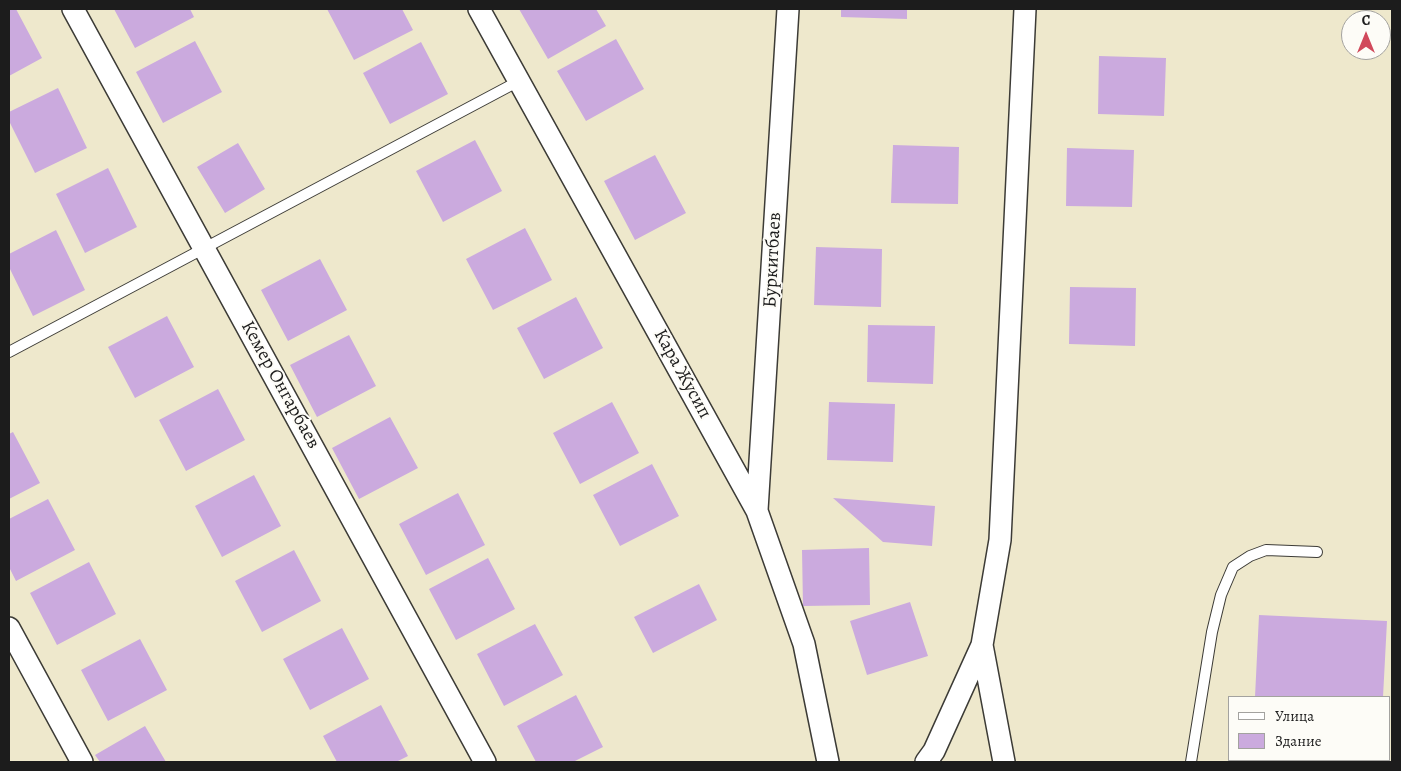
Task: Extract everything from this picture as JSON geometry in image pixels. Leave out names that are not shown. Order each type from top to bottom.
[{"type":"street","name":"Кемер Онгарбаев","points":[[73,9],[485,762]]},
{"type":"street","name":"Кара Жусип","points":[[479,9],[758,511],[804,644],[828,762]]},
{"type":"street","name":"Буркитбаев","points":[[758,511],[788,9]]},
{"type":"street","points":[[926,762],[934,751],[982,645],[1000,540],[1025,9]]},
{"type":"street","points":[[9,628],[82,762]]},
{"type":"street","points":[[982,645],[1004,762]]},
{"type":"lane","points":[[9,352],[519,81]]},
{"type":"lane","points":[[1191,762],[1212,632],[1221,595],[1233,567],[1250,556],[1266,550],[1317,552]]},
{"type":"building","points":[[16,9],[42,58],[9,76],[9,10]]},
{"type":"building","points":[[114,9],[190,9],[194,17],[135,48]]},
{"type":"building","points":[[327,9],[402,9],[413,30],[354,60]]},
{"type":"building","points":[[519,9],[596,9],[606,26],[548,59]]},
{"type":"building","points":[[841,9],[907,9],[907,19],[841,17]]},
{"type":"building","points":[[616,39],[644,89],[586,121],[557,71]]},
{"type":"building","points":[[195,41],[222,92],[163,123],[136,72]]},
{"type":"building","points":[[421,42],[448,94],[390,124],[363,73]]},
{"type":"building","points":[[1099,56],[1166,58],[1164,116],[1098,114]]},
{"type":"building","points":[[58,88],[87,148],[35,173],[9,121],[9,112]]},
{"type":"building","points":[[475,140],[502,191],[443,222],[416,171]]},
{"type":"building","points":[[238,143],[265,189],[225,213],[197,167]]},
{"type":"building","points":[[893,145],[959,147],[958,204],[891,203]]},
{"type":"building","points":[[1067,148],[1134,150],[1132,207],[1066,206]]},
{"type":"building","points":[[655,155],[686,213],[635,240],[604,181]]},
{"type":"building","points":[[108,168],[137,227],[85,253],[56,194]]},
{"type":"building","points":[[525,228],[552,280],[493,310],[466,259]]},
{"type":"building","points":[[56,230],[85,290],[33,316],[9,267],[9,254]]},
{"type":"building","points":[[816,247],[882,249],[881,307],[814,305]]},
{"type":"building","points":[[320,259],[347,310],[288,341],[261,290]]},
{"type":"building","points":[[1070,287],[1136,288],[1135,346],[1069,344]]},
{"type":"building","points":[[576,297],[603,348],[544,379],[517,328]]},
{"type":"building","points":[[167,316],[194,367],[135,398],[108,347]]},
{"type":"building","points":[[868,325],[935,326],[933,384],[867,382]]},
{"type":"building","points":[[349,335],[376,386],[317,417],[290,365]]},
{"type":"building","points":[[218,389],[245,440],[186,471],[159,420]]},
{"type":"building","points":[[612,402],[639,453],[580,484],[553,433]]},
{"type":"building","points":[[829,402],[895,404],[893,462],[827,460]]},
{"type":"building","points":[[390,417],[418,468],[359,499],[332,448]]},
{"type":"building","points":[[13,432],[40,483],[9,499],[9,434]]},
{"type":"building","points":[[652,464],[679,516],[620,546],[593,495]]},
{"type":"building","points":[[254,475],[281,526],[222,557],[195,506]]},
{"type":"building","points":[[458,493],[485,545],[426,575],[399,524]]},
{"type":"building","points":[[833,498],[935,506],[932,546],[883,542]]},
{"type":"building","points":[[48,499],[75,550],[16,581],[9,567],[9,519]]},
{"type":"building","points":[[869,548],[870,605],[803,606],[802,550]]},
{"type":"building","points":[[294,550],[321,601],[262,632],[235,581]]},
{"type":"building","points":[[488,558],[515,609],[456,640],[429,589]]},
{"type":"building","points":[[89,562],[116,614],[57,645],[30,593]]},
{"type":"building","points":[[699,584],[717,620],[653,653],[634,617]]},
{"type":"building","points":[[910,602],[928,656],[867,675],[850,621]]},
{"type":"building","points":[[1259,615],[1387,621],[1383,696],[1255,696]]},
{"type":"building","points":[[535,624],[563,675],[504,706],[477,654]]},
{"type":"building","points":[[342,628],[369,679],[310,710],[283,659]]},
{"type":"building","points":[[140,639],[167,690],[108,721],[81,670]]},
{"type":"building","points":[[576,695],[603,747],[573,762],[536,762],[517,726]]},
{"type":"building","points":[[381,705],[408,756],[396,762],[337,762],[323,736]]},
{"type":"building","points":[[145,726],[166,762],[100,762],[95,755]]},
{"type":"building","points":[[1252,761],[1380,761],[1380,762]]}]
